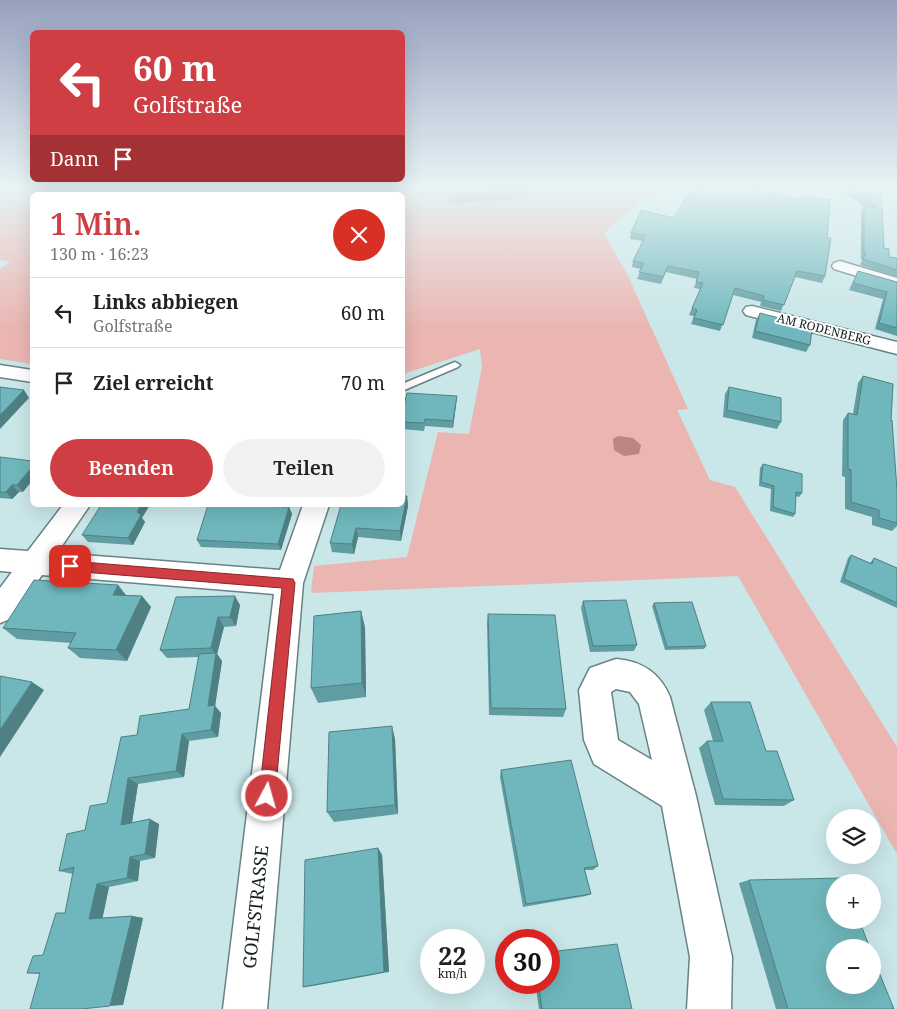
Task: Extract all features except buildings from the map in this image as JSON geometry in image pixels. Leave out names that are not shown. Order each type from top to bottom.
[{"type":"street","points":[[840,266],[897,283]]},
{"type":"street","name":"AM RODENBERG","points":[[752,311],[897,348]]},
{"type":"street","points":[[0,371],[30,376]]},
{"type":"street","points":[[0,610],[76,507]]},
{"type":"street","name":"GOLFSTRASSE","points":[[245,1009],[289,583],[315,507]]},
{"type":"street","points":[[0,560],[289,583]]},
{"type":"street","points":[[678,796],[711,957],[710,1009]]},
{"type":"lane","points":[[405,387],[455,364]]},
{"type":"shaded area","points":[[0,234],[30,234],[30,364],[0,359],[0,269],[10,262],[0,260]]},
{"type":"shaded area","points":[[405,234],[605,234],[628,276],[688,409],[677,410],[710,480],[735,487],[897,747],[897,854],[881,826],[881,809],[871,809],[738,576],[311,593],[314,566],[407,557],[438,432],[469,434],[482,367],[480,349],[405,373]]},
{"type":"shaded area","points":[[618,436],[633,438],[641,445],[639,454],[624,456],[614,450],[613,439]]},
{"type":"route","points":[[70,566],[289,583],[267,796]]}]
